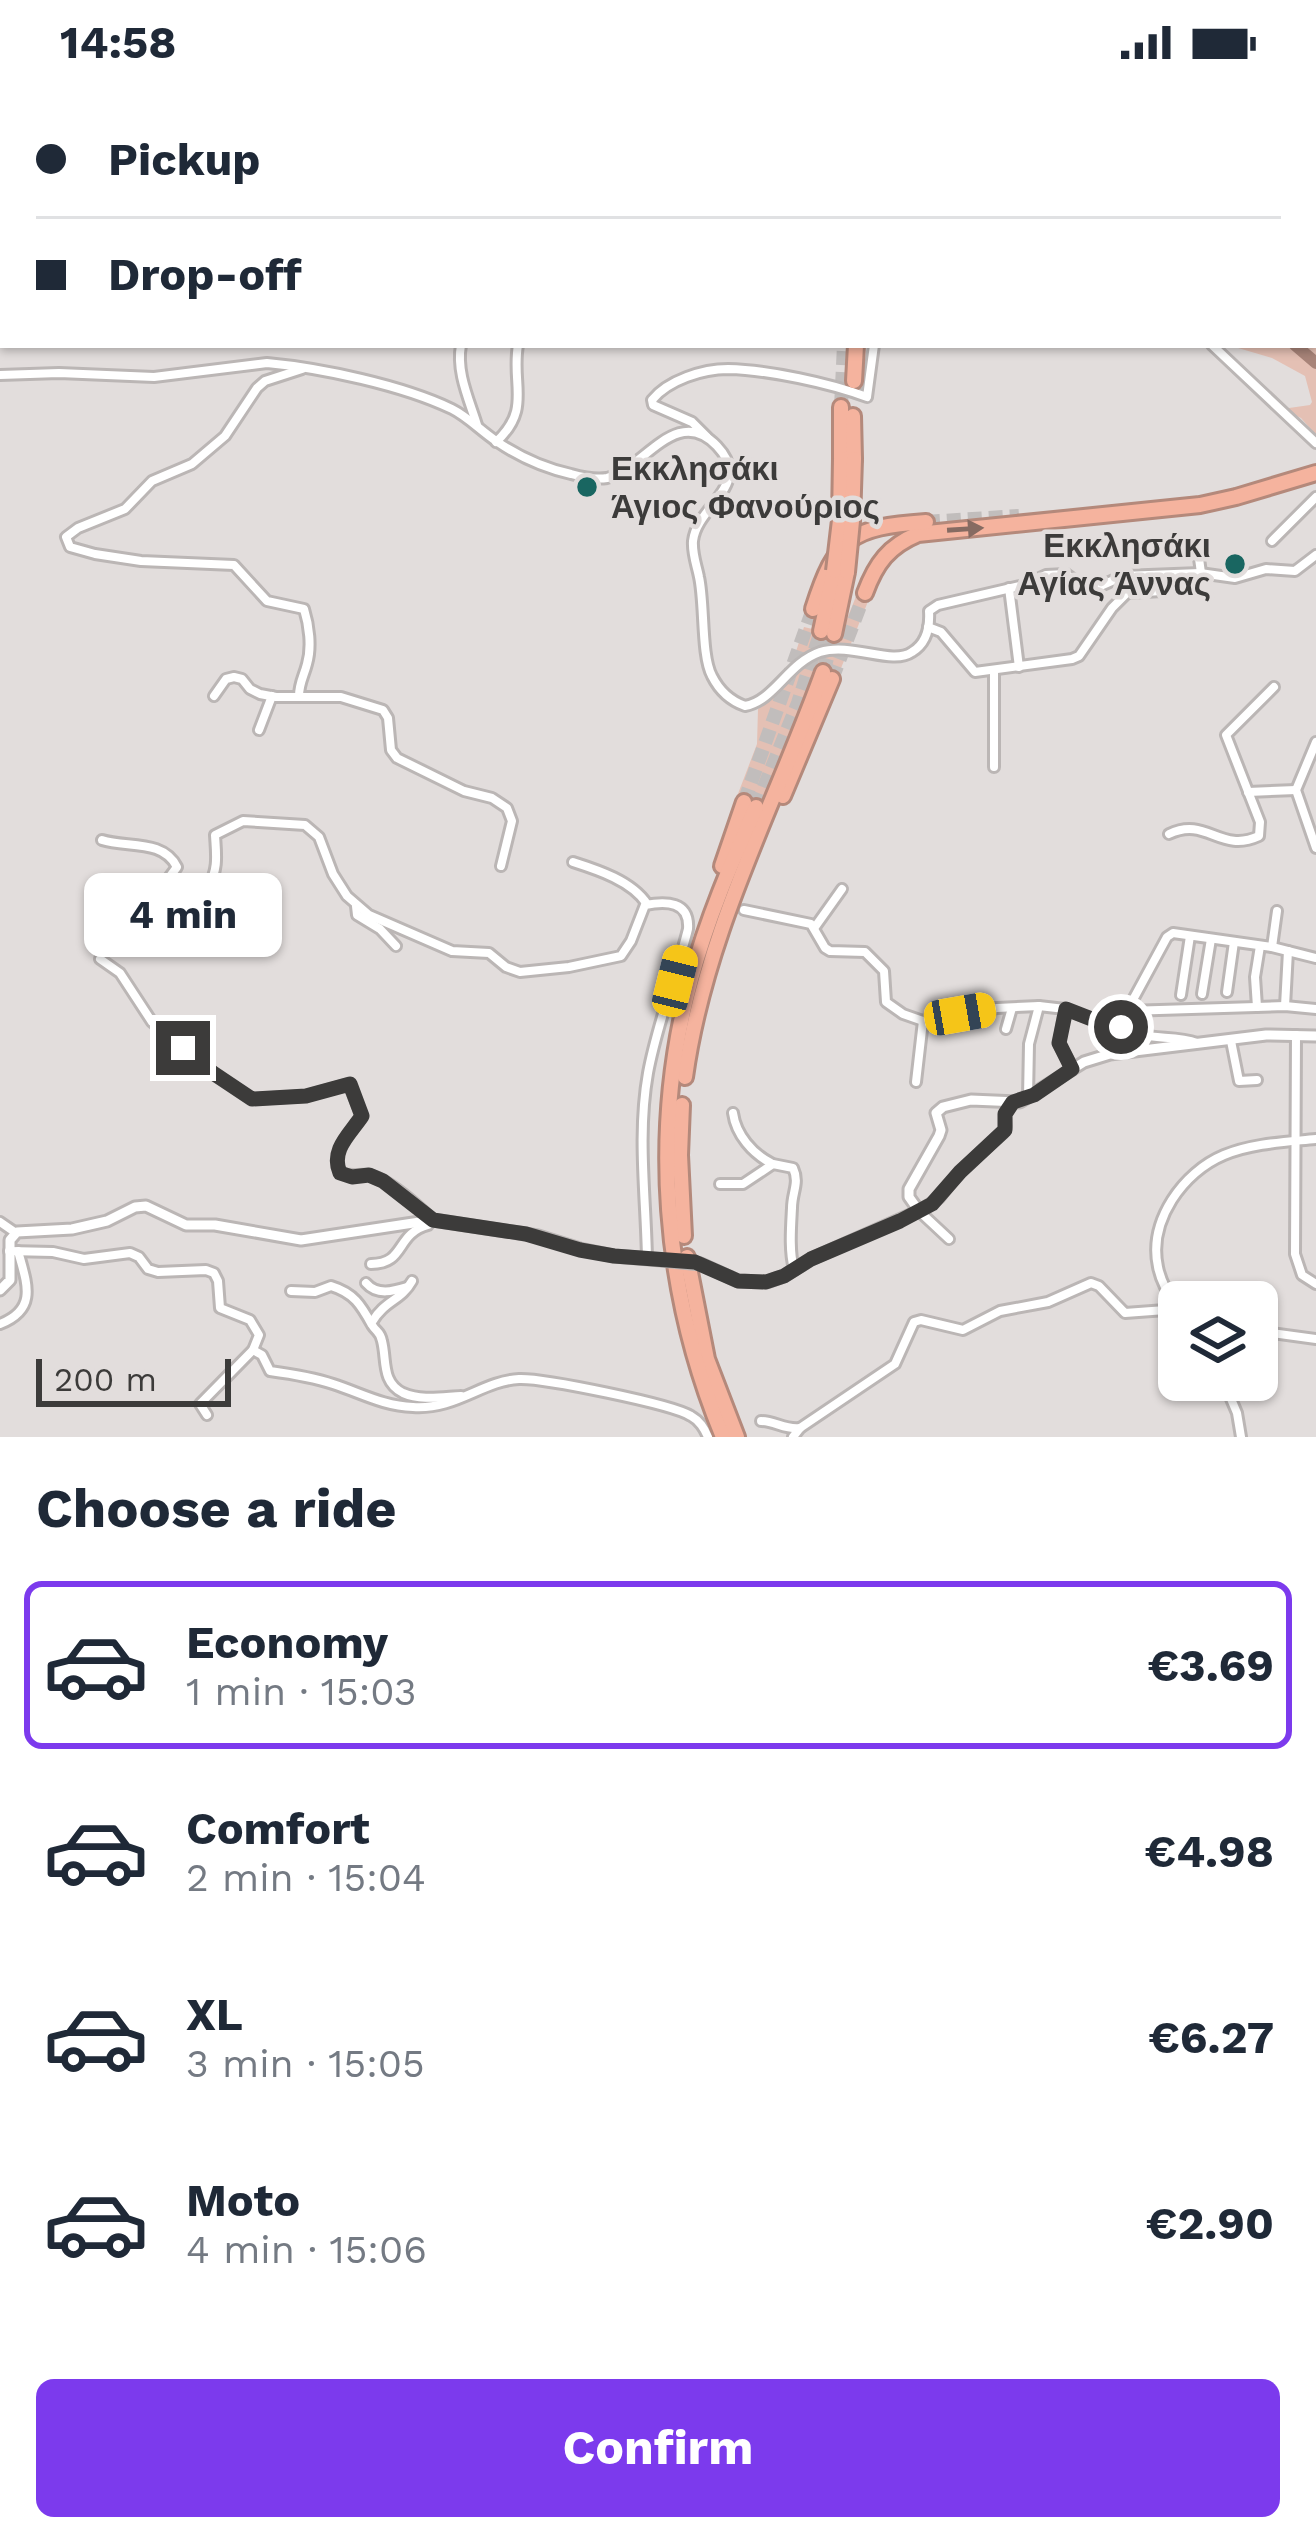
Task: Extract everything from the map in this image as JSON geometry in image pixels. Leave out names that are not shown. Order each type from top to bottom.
[{"type":"highway","points":[[854,381],[856,348]]},
{"type":"highway","points":[[827,632],[840,572],[847,411]]},
{"type":"highway","points":[[865,593],[891,548],[919,534],[1214,502],[1316,476]]},
{"type":"highway","points":[[1019,517],[1102,516]]},
{"type":"highway","points":[[813,609],[827,568],[844,543],[876,527],[926,522]]},
{"type":"highway","points":[[685,1077],[717,937],[799,762],[827,675]]},
{"type":"highway","points":[[723,1437],[695,1363],[675,1264],[668,1127],[685,1005],[750,805]]},
{"type":"highway","points":[[682,1105],[684,1236]]},
{"type":"highway","points":[[694,1261],[707,1359],[737,1437]]},
{"type":"street","points":[[460,348],[461,376],[477,426]]},
{"type":"street","points":[[496,442],[510,429],[517,411],[518,348]]},
{"type":"street","points":[[874,348],[867,397],[820,382],[731,369],[662,388],[652,400],[653,405],[692,422],[723,454],[730,472],[725,488],[701,520],[693,551],[705,612],[707,661],[714,680],[739,704],[750,706],[764,699],[777,682],[818,653],[848,648],[897,658],[913,652],[924,640],[928,611],[938,605],[1024,585],[1043,575],[1070,575],[1089,591],[1119,577],[1202,574],[1237,578],[1266,568],[1293,572],[1316,555]]},
{"type":"street","points":[[1215,348],[1316,443]]},
{"type":"street","points":[[0,375],[154,377],[267,363],[303,368],[401,391],[452,409],[496,442],[556,470],[602,479],[674,436],[692,433],[707,438]]},
{"type":"street","points":[[299,695],[309,655],[304,609],[267,601],[234,565],[94,554],[70,547],[66,537],[125,509],[152,481],[192,464],[225,436],[265,381],[303,368]]},
{"type":"street","points":[[1272,541],[1316,497]]},
{"type":"street","points":[[1198,550],[1202,574]]},
{"type":"street","points":[[928,627],[941,632],[973,671],[1078,657],[1127,593],[1130,576]]},
{"type":"street","points":[[1009,588],[1019,668]]},
{"type":"street","points":[[1127,593],[1162,591]]},
{"type":"street","points":[[994,671],[994,767]]},
{"type":"street","points":[[214,696],[226,679],[234,677],[272,696],[341,698],[382,710],[397,758],[507,808],[512,821],[501,866]]},
{"type":"street","points":[[1169,834],[1192,827],[1232,842],[1256,838],[1261,825],[1226,732],[1274,687]]},
{"type":"street","points":[[260,730],[272,696]]},
{"type":"street","points":[[1316,742],[1296,790],[1316,848]]},
{"type":"street","points":[[1248,792],[1296,790]]},
{"type":"street","points":[[101,840],[149,846],[176,862],[169,885],[203,888],[215,872],[215,835],[219,832],[244,820],[305,825],[319,837],[333,874],[356,906],[371,917],[449,950],[486,952],[506,967],[529,973],[621,956],[647,904]]},
{"type":"street","points":[[573,862],[620,882],[647,904]]},
{"type":"street","points":[[814,928],[842,889]]},
{"type":"street","points":[[646,1259],[641,1164],[645,1095],[689,923],[680,904],[647,904]]},
{"type":"street","points":[[356,906],[358,916],[396,946]]},
{"type":"street","points":[[745,910],[805,922],[830,951],[860,950],[870,955],[884,971],[886,1002],[923,1021],[1040,1006],[1066,1009],[1139,1036],[1198,1044]]},
{"type":"street","points":[[1272,947],[1277,911]]},
{"type":"street","points":[[1110,1027],[1127,1011],[1173,933],[1316,958]]},
{"type":"street","points":[[1181,995],[1190,936]]},
{"type":"street","points":[[1202,994],[1211,939]]},
{"type":"street","points":[[1227,992],[1234,942]]},
{"type":"street","points":[[1257,1007],[1260,946]]},
{"type":"street","points":[[1285,1006],[1288,951]]},
{"type":"street","points":[[100,959],[120,973],[152,1022],[252,1099],[306,1096],[350,1084],[362,1116],[339,1151],[340,1173],[383,1181],[437,1221]]},
{"type":"street","points":[[1006,1029],[1013,1006]]},
{"type":"street","points":[[1028,1098],[1029,1044],[1040,1006]]},
{"type":"street","points":[[1127,1011],[1316,1007]]},
{"type":"street","points":[[1066,1009],[1059,1043],[1072,1069]]},
{"type":"street","points":[[916,1082],[923,1021]]},
{"type":"street","points":[[949,1239],[919,1211],[908,1189],[941,1132],[938,1110],[982,1099],[1013,1102],[1028,1098],[1072,1069],[1110,1054],[1266,1035],[1316,1036]]},
{"type":"street","points":[[1296,1035],[1295,1254],[1302,1275],[1316,1284]]},
{"type":"street","points":[[1231,1041],[1239,1081],[1257,1080]]},
{"type":"street","points":[[0,1324],[22,1310],[27,1299],[10,1240],[16,1233],[96,1224],[140,1206],[193,1226],[224,1226],[301,1240],[437,1221],[526,1234],[580,1250],[694,1261],[728,1277],[766,1282],[939,1198],[1003,1133],[1005,1114],[1013,1102]]},
{"type":"street","points":[[733,1113],[735,1125],[759,1156],[789,1166],[797,1175],[792,1202],[794,1269]]},
{"type":"street","points":[[1163,1281],[1156,1257],[1160,1224],[1175,1196],[1199,1170],[1244,1148],[1316,1139]]},
{"type":"street","points":[[720,1184],[743,1184],[772,1164]]},
{"type":"street","points":[[370,1264],[386,1263],[413,1229],[437,1221]]},
{"type":"street","points":[[0,1222],[16,1233]]},
{"type":"street","points":[[0,1290],[10,1280],[14,1251]]},
{"type":"street","points":[[14,1251],[84,1259],[130,1253],[164,1274],[212,1271],[218,1277],[220,1308],[250,1320],[259,1335],[253,1351],[202,1401],[200,1407],[207,1415]]},
{"type":"street","points":[[366,1283],[380,1292],[411,1284],[372,1318]]},
{"type":"street","points":[[793,1437],[895,1364],[914,1322],[963,1330],[1007,1309],[1048,1302],[1091,1283],[1100,1286],[1125,1313],[1158,1311]]},
{"type":"street","points":[[291,1292],[336,1286],[359,1302],[382,1338],[386,1372],[401,1392],[422,1398],[469,1396]]},
{"type":"street","points":[[1278,1334],[1316,1340]]},
{"type":"street","points":[[253,1351],[262,1355],[270,1370],[312,1378],[392,1405],[435,1407],[516,1379],[684,1412],[708,1437]]},
{"type":"street","points":[[1232,1401],[1241,1437]]},
{"type":"street","points":[[761,1421],[800,1428]]},
{"type":"shaded area","points":[[1238,348],[1316,348],[1316,435],[1301,418],[1288,412],[1312,402],[1305,376],[1272,358]]},
{"type":"shaded area","points":[[845,411],[849,459],[840,636],[857,594],[869,599],[837,678],[814,668],[713,936],[693,1006],[681,1078],[685,1029],[710,935],[759,809],[736,799],[757,744],[758,709],[784,688],[804,627],[825,632]]},
{"type":"waterway","points":[[1298,348],[1316,363]]},
{"type":"tunnel","points":[[841,407],[844,348]]},
{"type":"tunnel","points":[[926,522],[1019,516]]},
{"type":"tunnel","points":[[832,679],[865,593]]},
{"type":"tunnel","points":[[744,802],[813,609]]},
{"type":"tunnel","points":[[756,807],[821,631]]},
{"type":"tunnel","points":[[823,672],[834,634]]},
{"type":"place","name":"Εκκλησάκι Άγιος Φανούριος","points":[[587,487]]},
{"type":"place","name":"Εκκλησάκι Αγίας Άννας","points":[[1235,564]]},
{"type":"route","points":[[183,1048],[260,1101],[306,1096],[350,1084],[362,1116],[348,1133],[336,1167],[345,1176],[369,1175],[383,1181],[433,1220],[526,1234],[614,1256],[695,1262],[738,1281],[766,1282],[939,1198],[1005,1130],[1005,1114],[1013,1102],[1034,1095],[1072,1069],[1059,1043],[1066,1009],[1121,1027]]}]
